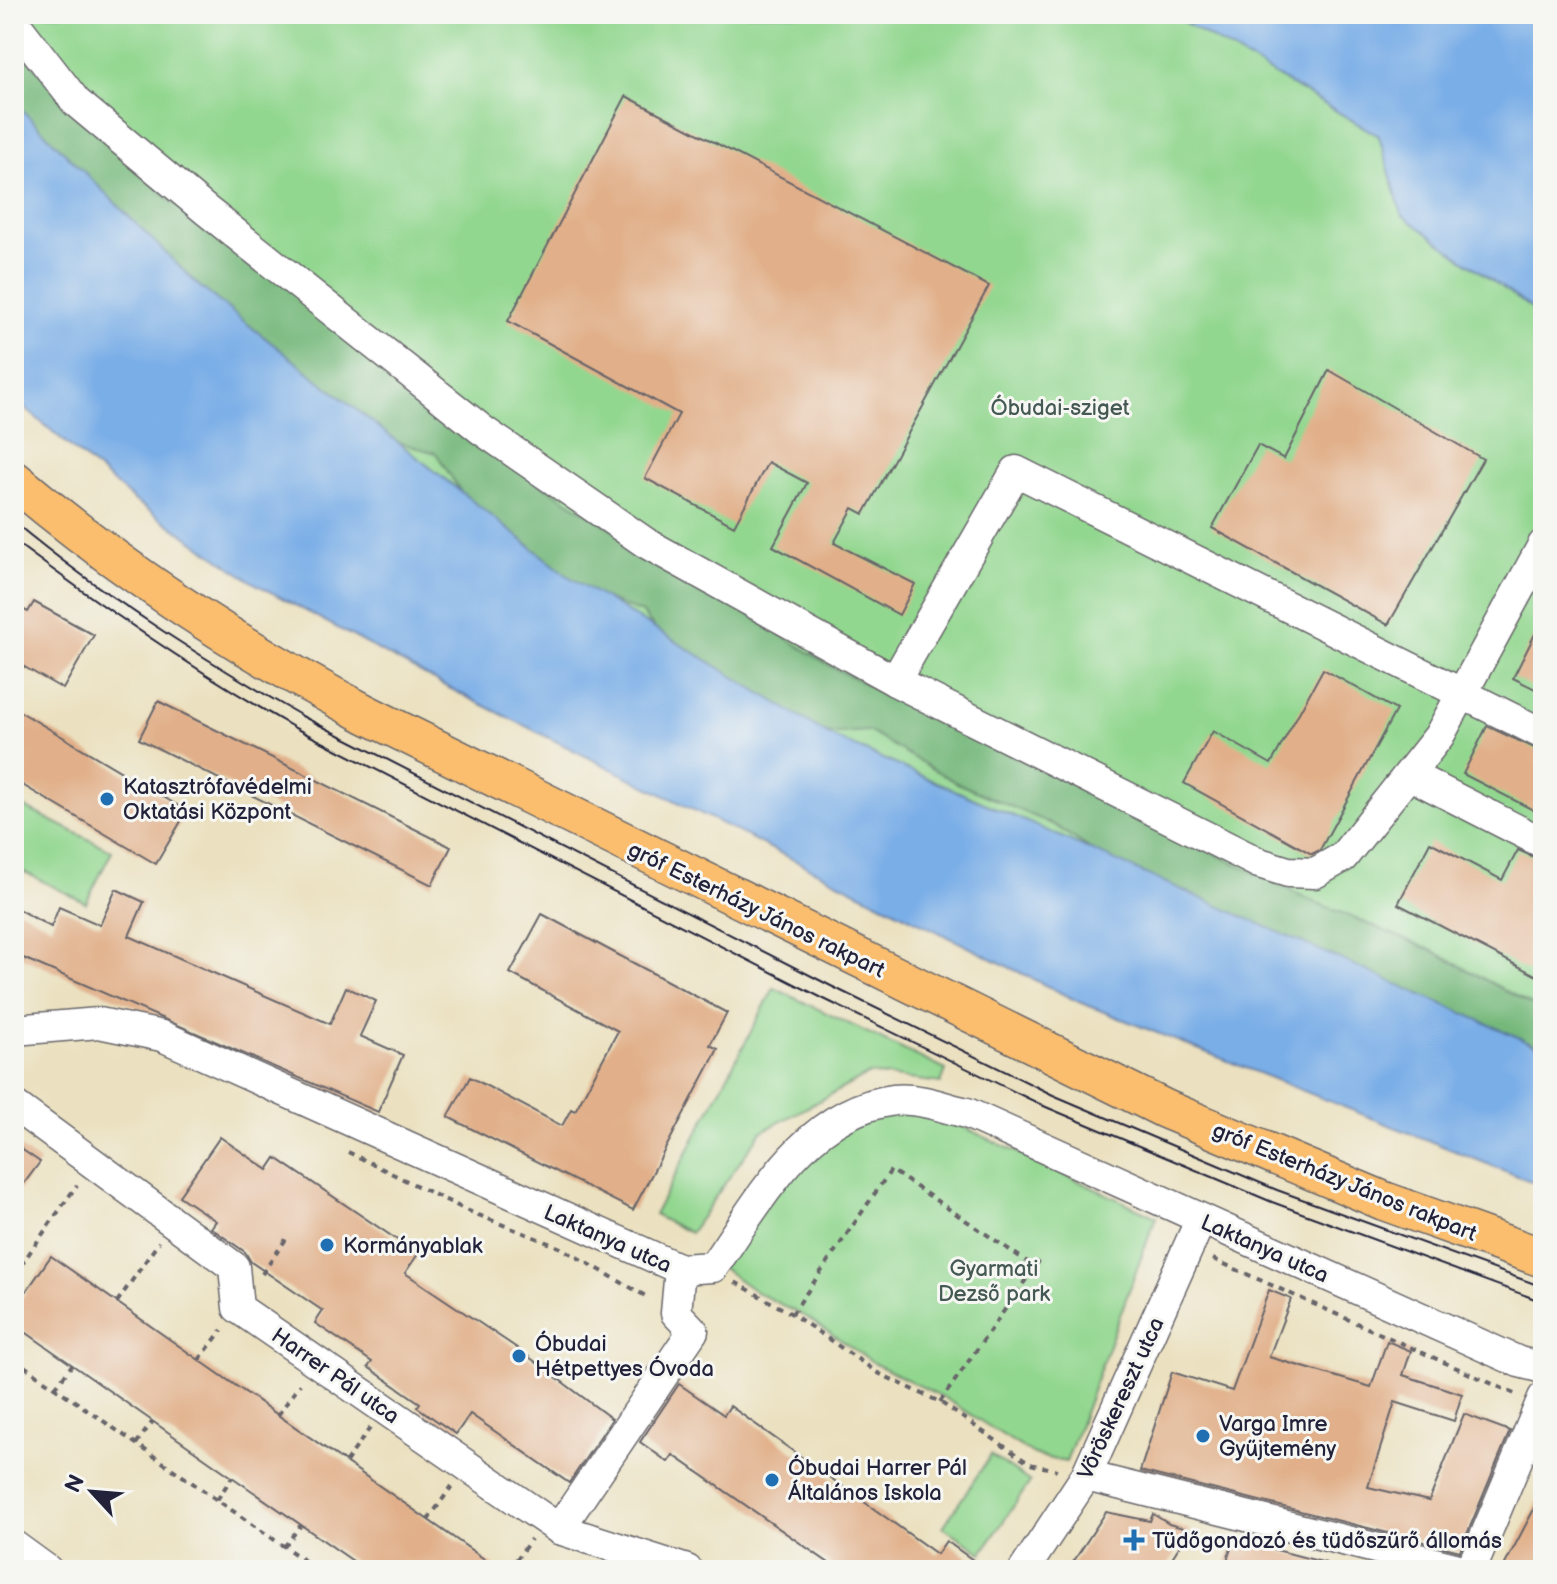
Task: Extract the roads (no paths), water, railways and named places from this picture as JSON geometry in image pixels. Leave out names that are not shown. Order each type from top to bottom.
[{"type":"main road","name":"gróf Esterházy János rakpart","points":[[14,480],[86,541],[149,587],[297,678],[366,714],[1165,1109],[1384,1201],[1543,1258]]},
{"type":"street","points":[[14,22],[76,102],[482,430],[646,543],[895,681],[1210,839],[1288,872],[1315,873],[1343,857],[1410,775],[1463,695],[1543,545]]},
{"type":"street","points":[[895,681],[1016,471],[1543,734]]},
{"type":"street","points":[[1410,775],[1543,843]]},
{"type":"street","name":"Laktanya utca","points":[[14,1030],[99,1023],[162,1036],[680,1269],[713,1267],[793,1155],[833,1123],[865,1107],[896,1100],[967,1113],[1195,1232],[1519,1362],[1537,1385]]},
{"type":"street","name":"Harrer Pál utca","points":[[25,1113],[234,1267],[238,1308],[384,1409],[552,1524],[687,1570]]},
{"type":"street","name":"Vöröskereszt utca","points":[[1024,1570],[1086,1476],[1195,1232]]},
{"type":"street","points":[[552,1524],[693,1331],[676,1313],[680,1269]]},
{"type":"street","points":[[1471,1570],[1537,1385]]},
{"type":"street","points":[[1086,1476],[1370,1558],[1463,1570]]},
{"type":"street","points":[[14,1546],[47,1570]]},
{"type":"water","points":[[1170,14],[1543,14],[1543,317],[1402,215],[1379,136]]},
{"type":"water","points":[[14,102],[198,285],[568,576],[833,737],[1543,1048],[1543,1186],[1079,1002],[443,685],[254,583],[135,501],[14,399]]},
{"type":"tram line","points":[[14,522],[154,625],[302,716],[831,986],[1053,1095],[1277,1190],[1543,1287]]},
{"type":"tram line","points":[[14,541],[152,639],[295,728],[824,999],[1046,1107],[1272,1202],[1543,1302]]},
{"type":"place","name":"Katasztrófavédelmi Oktatási Központ","points":[[107,799]]},
{"type":"place","name":"Kormányablak","points":[[327,1245]]},
{"type":"place","name":"Óbudai Hétpettyes Óvoda","points":[[519,1356]]},
{"type":"place","name":"Varga Imre Gyűjtemény","points":[[1203,1436]]},
{"type":"place","name":"Óbudai Harrer Pál Általános Iskola","points":[[772,1480]]},
{"type":"place","name":"Tüdőgondozó és tüdőszűrő állomás","points":[[1134,1540]]},
{"type":"park label","name":"Óbudai-sziget","points":[[1060,407]]},
{"type":"park label","name":"Gyarmati Dezső park","points":[[994,1280]]}]
